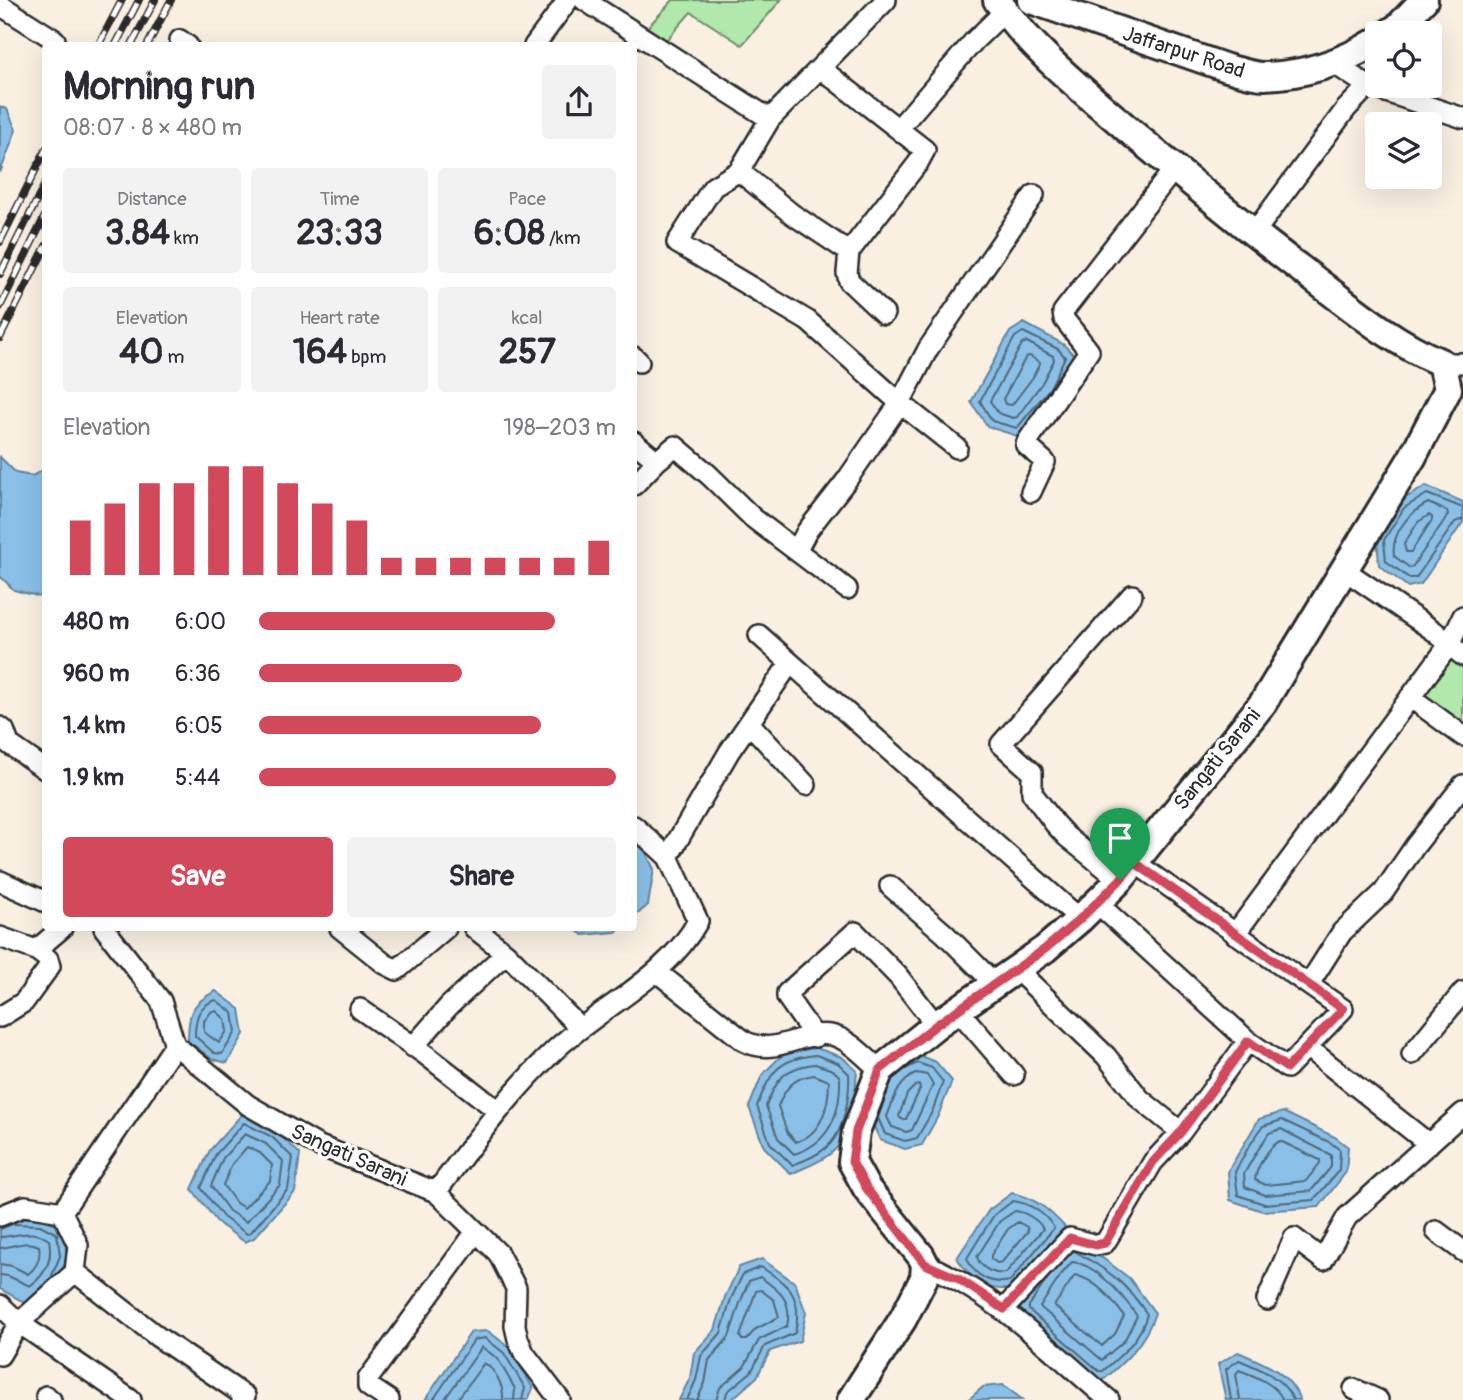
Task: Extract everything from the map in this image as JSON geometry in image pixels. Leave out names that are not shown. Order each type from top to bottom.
[{"type":"street","points":[[537,42],[568,0]]},
{"type":"street","points":[[584,0],[770,119]]},
{"type":"street","points":[[886,0],[770,119],[739,171],[713,187],[677,243],[808,321],[900,403],[957,447]]},
{"type":"street","name":"Jaffarpur Road","points":[[1031,0],[1227,68],[1256,75],[1320,68],[1365,48]]},
{"type":"street","points":[[1404,21],[1424,0]]},
{"type":"street","points":[[0,5],[55,40]]},
{"type":"street","points":[[898,129],[1001,6],[1079,88],[1254,233],[1372,324],[1411,350],[1453,363]]},
{"type":"street","points":[[1333,63],[1365,84]]},
{"type":"street","points":[[820,68],[925,150],[849,252],[849,281],[884,314]]},
{"type":"street","points":[[1254,233],[1346,108],[1365,89]]},
{"type":"street","points":[[1404,98],[1463,118]]},
{"type":"street","points":[[1031,492],[1045,463],[1026,445],[1027,442],[1089,351],[1063,319],[1063,312],[1174,169]]},
{"type":"street","points":[[739,171],[792,214],[849,252]]},
{"type":"street","points":[[797,550],[807,531],[900,403],[928,349],[1034,195]]},
{"type":"street","name":"Sangati Sarani","points":[[925,1264],[867,1189],[852,1162],[856,1131],[880,1070],[936,1025],[1045,949],[1088,911],[1127,871],[1263,703],[1412,458],[1448,389],[1453,363]]},
{"type":"street","points":[[637,444],[657,461]]},
{"type":"street","points":[[637,482],[674,446],[709,475],[753,518],[847,589]]},
{"type":"street","points":[[1343,569],[1434,631],[1456,650]]},
{"type":"street","points":[[759,635],[1088,911],[1248,1041],[1287,1068],[1343,1009],[1235,934],[1067,837],[1032,793],[1032,772],[1001,744],[1132,595]]},
{"type":"street","points":[[1235,934],[1410,697],[1456,650],[1463,616]]},
{"type":"street","points":[[668,857],[729,752],[790,663]]},
{"type":"street","points":[[1410,697],[1463,736]]},
{"type":"street","points":[[750,724],[806,785]]},
{"type":"street","points":[[3,744],[42,767]]},
{"type":"street","points":[[1309,984],[1342,932],[1383,893],[1415,846],[1463,785]]},
{"type":"street","points":[[436,1192],[497,1111],[544,1061],[580,1028],[657,972],[698,921],[668,857],[637,828]]},
{"type":"street","points":[[0,881],[42,900]]},
{"type":"street","points":[[891,886],[945,934],[1005,976],[1106,1056],[1140,1099],[1181,1132]]},
{"type":"street","points":[[36,950],[58,931]]},
{"type":"street","points":[[62,1212],[175,1045],[161,1001],[106,931]]},
{"type":"street","points":[[344,931],[385,964],[397,970],[442,931]]},
{"type":"street","points":[[478,931],[506,953],[580,1028]]},
{"type":"street","points":[[815,1037],[787,997],[787,993],[855,932],[898,976],[936,1025]]},
{"type":"street","points":[[0,937],[36,950],[48,959],[50,967],[24,1002],[0,1017]]},
{"type":"street","points":[[413,1047],[449,1006],[506,953]]},
{"type":"street","points":[[657,972],[744,1041],[757,1048],[830,1035],[845,1042],[880,1070]]},
{"type":"street","points":[[1412,1054],[1463,992]]},
{"type":"street","points":[[360,1009],[426,1055],[497,1111]]},
{"type":"street","points":[[958,1010],[1014,1075]]},
{"type":"street","points":[[1004,1309],[1070,1238],[1096,1245],[1105,1243],[1153,1162],[1181,1132],[1248,1041]]},
{"type":"street","name":"Sangati Sarani","points":[[175,1045],[248,1105],[317,1145],[436,1192],[498,1253],[516,1288],[515,1326],[518,1339],[524,1353],[560,1400]]},
{"type":"street","points":[[1308,1048],[1429,1144]]},
{"type":"street","points":[[1267,1300],[1293,1238],[1323,1260],[1348,1217],[1429,1144],[1461,1120]]},
{"type":"street","points":[[0,1216],[25,1206],[62,1212]]},
{"type":"street","points":[[0,1355],[19,1323],[75,1272],[78,1245],[62,1212]]},
{"type":"street","points":[[1436,1231],[1463,1251]]},
{"type":"street","points":[[389,1400],[368,1386],[368,1379],[475,1233]]},
{"type":"street","points":[[851,1400],[902,1319],[924,1278],[925,1264],[957,1278],[1004,1309],[1109,1400]]},
{"type":"street","points":[[75,1272],[158,1337],[246,1398]]},
{"type":"street","points":[[0,1305],[19,1323],[131,1400]]},
{"type":"street","points":[[1354,1389],[1378,1400]]},
{"type":"green space","points":[[673,0],[781,0],[742,45],[691,12],[664,43],[646,29]]},
{"type":"green space","points":[[1449,652],[1463,662],[1463,730],[1418,695]]},
{"type":"water","points":[[0,107],[7,109],[16,130],[0,173]]},
{"type":"water","points":[[1024,323],[1063,344],[1074,355],[1056,391],[1021,437],[988,427],[971,402],[1010,332]]},
{"type":"water","points":[[0,457],[16,473],[32,476],[42,471],[42,597],[14,590],[0,576]]},
{"type":"water","points":[[1426,486],[1463,502],[1463,522],[1421,584],[1408,587],[1379,565],[1377,538],[1399,502]]},
{"type":"water","points":[[637,840],[654,869],[648,905],[637,914]]},
{"type":"water","points":[[577,931],[617,931],[616,932],[583,935]]},
{"type":"water","points":[[216,991],[240,1009],[244,1034],[227,1063],[212,1059],[188,1041],[192,1011]]},
{"type":"water","points":[[816,1048],[842,1057],[857,1071],[852,1110],[847,1129],[834,1151],[791,1174],[764,1147],[749,1107],[762,1075],[784,1053]]},
{"type":"water","points":[[918,1055],[936,1062],[952,1081],[938,1116],[922,1145],[905,1149],[880,1140],[870,1118],[884,1079]]},
{"type":"water","points":[[1283,1112],[1335,1137],[1348,1147],[1346,1172],[1319,1207],[1262,1211],[1230,1200],[1228,1171],[1259,1119]]},
{"type":"water","points":[[243,1113],[276,1131],[300,1154],[295,1192],[254,1238],[245,1242],[218,1223],[192,1189],[210,1150]]},
{"type":"water","points":[[1012,1193],[1042,1206],[1065,1227],[1013,1289],[994,1288],[974,1279],[957,1258],[989,1210]]},
{"type":"water","points":[[11,1217],[43,1218],[64,1229],[67,1258],[56,1285],[31,1306],[0,1289],[0,1223]]},
{"type":"water","points":[[1071,1241],[1104,1259],[1129,1278],[1155,1313],[1140,1343],[1126,1360],[1101,1382],[1018,1309],[1049,1264]]},
{"type":"water","points":[[762,1259],[795,1283],[806,1313],[800,1341],[770,1351],[757,1377],[731,1400],[679,1400],[690,1378],[694,1353],[715,1330],[725,1297],[739,1267]]},
{"type":"water","points":[[488,1331],[510,1348],[533,1388],[528,1400],[425,1400],[471,1332]]},
{"type":"water","points":[[1238,1352],[1282,1375],[1300,1400],[1226,1400],[1218,1364]]},
{"type":"water","points":[[1003,1385],[1023,1400],[968,1400],[983,1387]]},
{"type":"railway","points":[[100,42],[122,0]]},
{"type":"railway","points":[[117,42],[139,0]]},
{"type":"railway","points":[[133,42],[155,0]]},
{"type":"railway","points":[[149,42],[171,0]]},
{"type":"railway","points":[[0,242],[42,157]]},
{"type":"railway","points":[[0,274],[42,190]]},
{"type":"railway","points":[[0,307],[42,222]]},
{"type":"railway","points":[[0,338],[42,254]]},
{"type":"route","points":[[1134,862],[1343,1009],[1287,1068],[1248,1041],[1181,1132],[1153,1162],[1105,1243],[1101,1246],[1070,1238],[1004,1309],[957,1278],[925,1264],[867,1189],[852,1162],[856,1131],[880,1070],[936,1025],[1045,949],[1120,880],[1134,862]]}]
